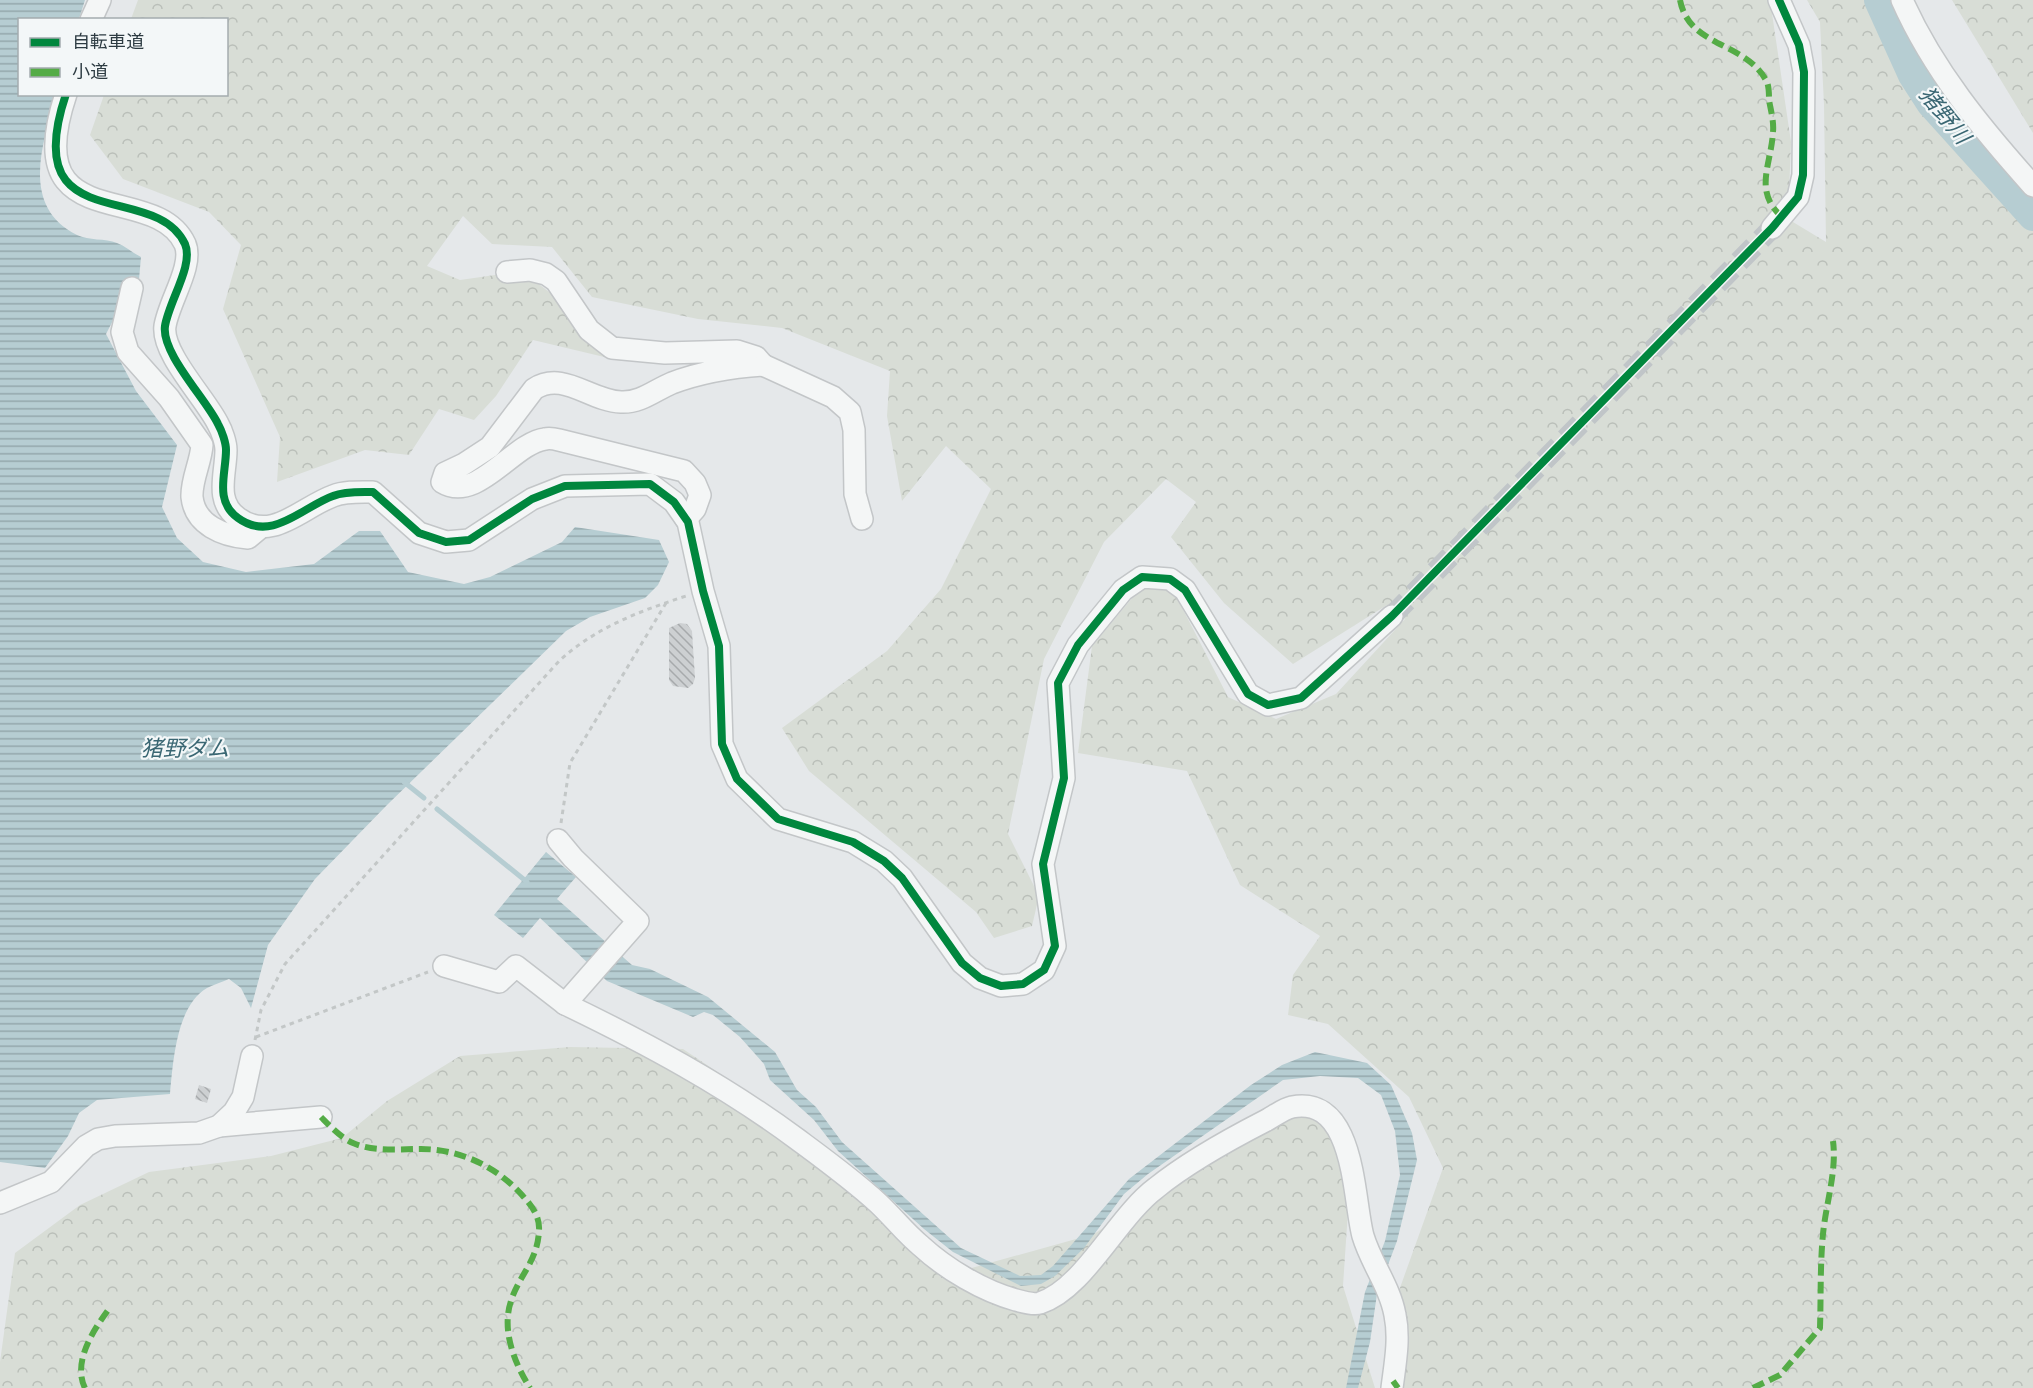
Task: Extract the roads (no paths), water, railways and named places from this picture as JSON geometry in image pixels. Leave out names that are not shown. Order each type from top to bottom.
[{"type":"street","points":[[93,18],[100,0]]},
{"type":"street","points":[[1772,228],[1798,196],[1803,175],[1804,72],[1799,45],[1779,0]]},
{"type":"street","points":[[1902,0],[1919,37],[1948,84],[2033,186]]},
{"type":"street","points":[[65,96],[56,122],[55,136],[56,158],[63,178],[94,200],[158,219],[176,232],[185,245],[188,265],[171,300],[164,328],[168,345],[219,425],[226,449],[222,478],[224,501],[237,518],[260,528]]},
{"type":"street","points":[[507,272],[530,270],[546,274],[556,280],[589,330],[612,348],[675,353],[736,351],[756,357],[763,365],[833,397],[850,412],[854,430],[855,494],[862,519]]},
{"type":"street","points":[[132,288],[122,332],[128,352],[169,398],[202,446],[192,496],[196,512],[210,526],[228,536],[248,538],[260,528],[284,523],[333,495],[374,492],[419,533],[446,542],[469,540],[532,499],[565,486],[650,484],[675,502],[686,519],[719,646],[722,744],[737,779],[778,819],[853,842],[884,861],[902,878],[963,963],[980,978],[1001,986],[1023,984],[1044,970],[1055,946],[1043,864],[1064,778],[1058,683],[1078,645],[1123,590],[1142,577],[1170,579],[1185,590],[1248,694],[1268,705],[1301,698],[1392,616]]},
{"type":"street","points":[[686,519],[695,509],[700,495],[695,483],[684,471],[559,440],[544,439],[529,446],[496,470],[462,487],[450,486],[442,482],[444,473],[464,464],[490,447],[534,389],[543,383],[558,381],[601,399],[621,402],[656,393],[671,383],[733,367],[763,365]]},
{"type":"street","points":[[558,840],[573,858],[638,921],[565,1004]]},
{"type":"street","points":[[444,966],[499,982],[516,966],[565,1004],[641,1040],[705,1077],[796,1138],[877,1201],[921,1247],[968,1279],[1014,1300],[1037,1305],[1055,1295],[1082,1272],[1126,1217],[1155,1188],[1243,1132],[1291,1107],[1313,1107],[1333,1122],[1347,1147],[1354,1171],[1363,1234],[1395,1315],[1397,1350],[1392,1388]]},
{"type":"street","points":[[219,1126],[234,1112],[243,1097],[254,1047]]},
{"type":"street","points":[[0,1203],[51,1182],[86,1146],[98,1139],[199,1133],[219,1126],[321,1117]]},
{"type":"water","name":"猪野ダム","points":[[0,0],[85,0],[79,18],[18,18],[18,96],[57,96],[46,132],[40,171],[41,190],[47,207],[59,223],[77,235],[117,243],[141,257],[137,302],[122,303],[106,334],[136,391],[177,445],[162,507],[177,538],[203,562],[246,572],[314,564],[359,531],[380,531],[408,572],[464,584],[490,577],[562,542],[575,527],[659,540],[669,562],[658,585],[645,598],[590,617],[566,631],[387,805],[315,879],[268,945],[251,1008],[241,988],[229,979],[207,988],[197,996],[182,1021],[175,1052],[170,1094],[97,1100],[79,1113],[68,1136],[45,1168],[0,1162]]},
{"type":"water","points":[[546,852],[576,877],[557,899],[632,965],[650,969],[708,997],[775,1052],[797,1090],[816,1107],[842,1142],[961,1248],[1020,1276],[1041,1275],[1053,1266],[1129,1179],[1251,1085],[1282,1065],[1315,1052],[1367,1063],[1391,1085],[1412,1133],[1417,1160],[1397,1241],[1377,1294],[1370,1342],[1358,1388],[1346,1388],[1365,1292],[1385,1241],[1400,1175],[1395,1131],[1381,1095],[1358,1078],[1320,1076],[1283,1080],[1148,1174],[1124,1194],[1084,1248],[1055,1276],[1041,1284],[1021,1286],[953,1252],[924,1229],[838,1151],[814,1120],[770,1080],[764,1064],[740,1037],[713,1015],[704,1012],[693,1017],[607,981],[540,918],[523,938],[494,915]]},
{"type":"waterway","name":"猪野川","points":[[1879,0],[1913,75],[1931,103],[2033,216]]},
{"type":"waterway","points":[[404,782],[424,798]]},
{"type":"waterway","points":[[437,809],[527,882]]},
{"type":"tunnel","points":[[1392,616],[1772,228]]}]
